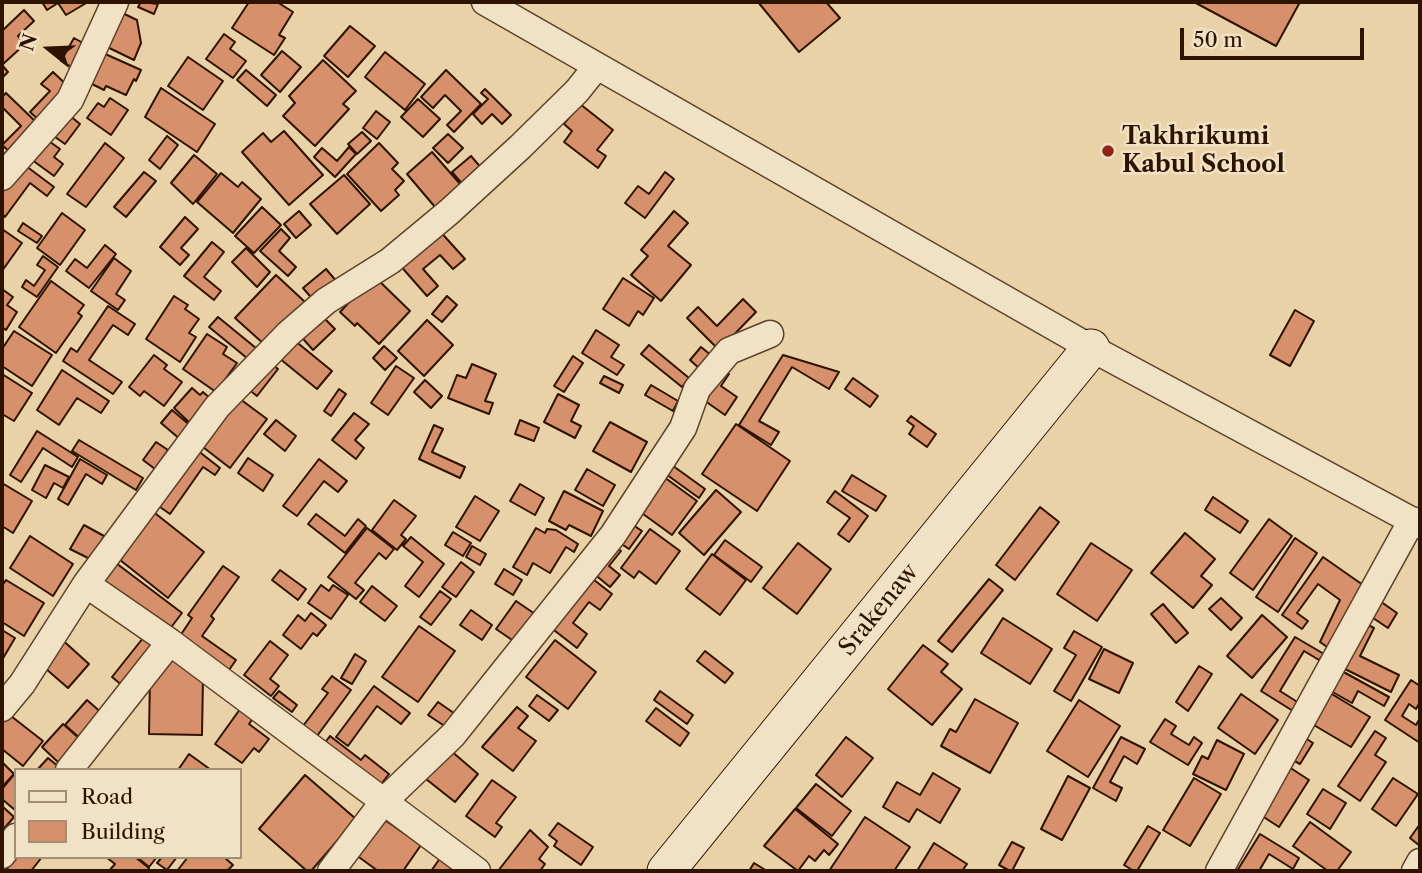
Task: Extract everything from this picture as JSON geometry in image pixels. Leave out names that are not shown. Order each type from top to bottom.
[{"type":"main road","name":"Srakenaw","points":[[666,871],[1091,348]]},
{"type":"street","points":[[2,177],[69,100],[115,2]]},
{"type":"street","points":[[485,2],[1091,348],[1416,522],[1219,871]]},
{"type":"street","points":[[2,708],[22,684],[86,584],[217,407],[288,334],[326,301],[390,261],[449,212],[577,91],[597,66]]},
{"type":"street","points":[[331,871],[384,801],[453,735],[613,535],[683,428],[697,389],[729,351],[770,334]]},
{"type":"street","points":[[86,584],[170,642],[477,871]]},
{"type":"street","points":[[71,768],[170,642]]},
{"type":"street","points":[[2,855],[14,840]]},
{"type":"street","points":[[1415,871],[1420,862]]},
{"type":"building","points":[[42,2],[88,2],[66,15],[58,3],[47,10]]},
{"type":"building","points":[[141,2],[158,4],[154,14],[138,7]]},
{"type":"building","points":[[249,2],[277,2],[293,12],[279,35],[285,38],[274,55],[232,28]]},
{"type":"building","points":[[758,2],[826,2],[840,18],[799,52]]},
{"type":"building","points":[[1194,2],[1300,2],[1276,46]]},
{"type":"building","points":[[24,10],[34,21],[18,36],[25,44],[2,65],[2,31]]},
{"type":"building","points":[[116,10],[137,20],[141,43],[134,60],[101,44]]},
{"type":"building","points":[[350,26],[375,46],[348,77],[324,56]]},
{"type":"building","points":[[224,34],[235,42],[230,49],[246,61],[233,78],[206,59]]},
{"type":"building","points":[[74,38],[90,47],[77,70],[61,61]]},
{"type":"building","points":[[282,51],[301,67],[280,92],[261,75]]},
{"type":"building","points":[[385,52],[425,84],[405,110],[365,77]]},
{"type":"building","points":[[103,53],[141,70],[126,95],[106,86],[104,90],[90,83]]},
{"type":"building","points":[[188,57],[223,81],[203,110],[168,86]]},
{"type":"building","points":[[323,60],[356,91],[343,104],[349,109],[315,146],[283,116],[295,103],[289,96]]},
{"type":"building","points":[[2,65],[8,72],[2,78]]},
{"type":"building","points":[[246,70],[276,95],[267,106],[237,80]]},
{"type":"building","points":[[446,70],[481,104],[454,132],[447,125],[461,111],[445,95],[433,108],[421,97]]},
{"type":"building","points":[[53,72],[71,89],[41,122],[30,112],[50,91],[41,84]]},
{"type":"building","points":[[161,88],[215,124],[197,152],[145,117]]},
{"type":"building","points":[[485,89],[511,115],[502,124],[492,114],[482,124],[473,114],[488,99],[481,93]]},
{"type":"building","points":[[6,93],[39,125],[11,153],[2,145],[21,126],[2,107],[2,97]]},
{"type":"building","points":[[110,98],[128,110],[111,135],[87,118],[98,103],[104,107]]},
{"type":"building","points":[[418,99],[440,119],[423,137],[401,117]]},
{"type":"building","points":[[580,104],[613,130],[597,150],[606,156],[598,168],[564,142],[572,131],[564,124]]},
{"type":"building","points":[[64,111],[80,124],[65,144],[48,132]]},
{"type":"building","points":[[376,111],[390,122],[377,139],[363,128]]},
{"type":"building","points":[[284,131],[323,175],[289,205],[242,152],[263,133],[271,142]]},
{"type":"building","points":[[362,132],[371,141],[357,154],[348,144]]},
{"type":"building","points":[[448,134],[463,148],[448,163],[433,148]]},
{"type":"building","points":[[167,136],[178,145],[160,169],[149,160]]},
{"type":"building","points":[[43,137],[60,149],[54,157],[63,164],[54,176],[28,157]]},
{"type":"building","points":[[105,143],[124,158],[86,207],[67,194]]},
{"type":"building","points":[[379,143],[398,163],[392,169],[404,181],[395,190],[399,195],[381,211],[347,174]]},
{"type":"building","points":[[349,147],[356,154],[335,177],[314,157],[322,148],[337,161]]},
{"type":"building","points":[[432,152],[461,185],[435,207],[407,174]]},
{"type":"building","points":[[194,155],[217,174],[193,204],[171,183]]},
{"type":"building","points":[[471,156],[483,170],[464,186],[452,172]]},
{"type":"building","points":[[22,163],[54,187],[47,196],[30,183],[5,217],[2,214],[2,190]]},
{"type":"building","points":[[144,172],[156,181],[126,217],[114,207]]},
{"type":"building","points":[[665,172],[674,179],[645,218],[625,203],[638,186],[649,194]]},
{"type":"building","points":[[221,173],[238,187],[242,182],[261,199],[233,233],[197,202]]},
{"type":"building","points":[[344,175],[370,204],[337,234],[310,204]]},
{"type":"building","points":[[262,207],[281,225],[254,253],[235,236]]},
{"type":"building","points":[[299,211],[311,225],[296,238],[284,224]]},
{"type":"building","points":[[674,211],[688,223],[668,246],[691,265],[661,301],[631,275],[648,256],[641,250]]},
{"type":"building","points":[[62,213],[85,230],[60,265],[37,248]]},
{"type":"building","points":[[185,217],[198,229],[181,248],[189,255],[180,265],[160,247]]},
{"type":"building","points":[[23,223],[42,236],[37,243],[18,231]]},
{"type":"building","points":[[437,228],[465,259],[453,269],[440,255],[423,269],[438,286],[427,296],[398,263]]},
{"type":"building","points":[[2,229],[22,243],[2,271]]},
{"type":"building","points":[[281,229],[290,238],[279,251],[296,267],[288,276],[260,251]]},
{"type":"building","points":[[212,242],[224,252],[204,277],[221,291],[214,300],[184,276]]},
{"type":"building","points":[[105,245],[116,254],[89,288],[66,271],[75,259],[87,268]]},
{"type":"building","points":[[246,248],[270,272],[257,287],[232,262]]},
{"type":"building","points":[[43,256],[58,267],[37,297],[22,287],[26,280],[34,286],[45,270],[37,265]]},
{"type":"building","points":[[114,258],[131,271],[116,294],[125,300],[118,310],[91,291]]},
{"type":"building","points":[[326,269],[338,283],[315,302],[303,288]]},
{"type":"building","points":[[276,275],[305,302],[265,345],[235,318]]},
{"type":"building","points":[[374,276],[410,311],[379,344],[357,323],[355,326],[340,312]]},
{"type":"building","points":[[623,278],[654,298],[643,315],[638,311],[629,326],[603,309]]},
{"type":"building","points":[[51,281],[84,305],[78,313],[82,316],[56,353],[19,327]]},
{"type":"building","points":[[2,289],[13,297],[7,305],[17,312],[6,330],[2,327]]},
{"type":"building","points":[[174,296],[188,305],[185,309],[199,319],[189,333],[196,337],[180,362],[146,339]]},
{"type":"building","points":[[447,296],[457,305],[442,322],[432,314]]},
{"type":"building","points":[[743,299],[756,312],[719,350],[687,318],[698,307],[717,326]]},
{"type":"building","points":[[108,306],[135,324],[128,335],[113,325],[89,360],[122,382],[113,394],[63,361],[71,348],[77,352]]},
{"type":"building","points":[[1295,310],[1314,321],[1290,366],[1270,355]]},
{"type":"building","points":[[319,313],[335,329],[313,350],[298,333]]},
{"type":"building","points":[[218,317],[262,353],[253,363],[209,327]]},
{"type":"building","points":[[427,320],[453,345],[424,376],[398,351]]},
{"type":"building","points":[[596,330],[619,345],[611,357],[624,365],[617,375],[582,353]]},
{"type":"building","points":[[14,331],[52,355],[32,386],[2,366],[2,349]]},
{"type":"building","points":[[207,334],[227,347],[223,354],[237,363],[216,392],[183,369]]},
{"type":"building","points":[[294,340],[332,371],[317,389],[279,358]]},
{"type":"building","points":[[649,345],[689,378],[682,387],[641,354]]},
{"type":"building","points":[[384,346],[397,358],[385,370],[373,358]]},
{"type":"building","points":[[701,347],[712,356],[700,369],[690,360]]},
{"type":"building","points":[[154,355],[167,365],[164,369],[182,382],[164,406],[144,391],[140,396],[129,387]]},
{"type":"building","points":[[783,355],[839,372],[829,389],[792,367],[759,421],[779,432],[771,445],[739,425]]},
{"type":"building","points":[[573,356],[583,363],[564,392],[554,386]]},
{"type":"building","points":[[269,362],[278,369],[257,396],[248,389]]},
{"type":"building","points":[[472,364],[496,374],[485,401],[493,403],[489,414],[448,398],[457,375],[466,378]]},
{"type":"building","points":[[396,366],[414,378],[388,415],[371,403]]},
{"type":"building","points":[[718,367],[729,374],[721,386],[737,397],[725,415],[698,396]]},
{"type":"building","points":[[62,370],[109,401],[101,413],[77,398],[59,425],[37,410]]},
{"type":"building","points":[[2,374],[32,393],[14,421],[2,414]]},
{"type":"building","points":[[604,376],[623,385],[619,393],[600,383]]},
{"type":"building","points":[[853,378],[878,396],[870,407],[845,389]]},
{"type":"building","points":[[425,380],[442,396],[431,408],[414,392]]},
{"type":"building","points":[[651,385],[678,401],[673,411],[645,395]]},
{"type":"building","points":[[192,388],[200,395],[203,392],[213,401],[191,424],[174,408]]},
{"type":"building","points":[[339,389],[346,394],[331,416],[324,411]]},
{"type":"building","points":[[558,394],[579,405],[571,421],[581,426],[575,438],[544,422]]},
{"type":"building","points":[[236,396],[267,419],[230,468],[199,444]]},
{"type":"building","points":[[172,410],[192,427],[181,440],[161,423]]},
{"type":"building","points":[[354,413],[369,424],[355,440],[364,448],[356,459],[332,440]]},
{"type":"building","points":[[911,416],[936,434],[927,447],[909,434],[914,426],[907,421]]},
{"type":"building","points":[[276,420],[296,436],[285,451],[264,434]]},
{"type":"building","points":[[520,420],[539,428],[534,441],[515,434]]},
{"type":"building","points":[[610,422],[647,442],[631,472],[593,451]]},
{"type":"building","points":[[736,424],[790,461],[757,511],[702,474]]},
{"type":"building","points":[[434,425],[443,429],[432,452],[465,467],[460,478],[419,459]]},
{"type":"building","points":[[37,431],[78,457],[72,467],[43,448],[21,482],[10,475]]},
{"type":"building","points":[[79,440],[143,478],[136,490],[72,451]]},
{"type":"building","points":[[156,442],[168,450],[155,469],[143,460]]},
{"type":"building","points":[[197,450],[220,468],[215,475],[203,467],[170,514],[157,505]]},
{"type":"building","points":[[248,458],[273,475],[263,491],[238,473]]},
{"type":"building","points":[[80,459],[107,475],[102,484],[86,474],[68,505],[58,499]]},
{"type":"building","points":[[319,459],[347,481],[338,492],[324,481],[297,516],[283,506]]},
{"type":"building","points":[[669,463],[705,489],[699,498],[663,472]]},
{"type":"building","points":[[45,465],[69,477],[63,488],[54,483],[46,498],[32,490]]},
{"type":"building","points":[[587,469],[615,485],[603,506],[575,490]]},
{"type":"building","points":[[852,475],[886,496],[876,511],[842,491]]},
{"type":"building","points":[[664,477],[697,501],[672,535],[639,511]]},
{"type":"building","points":[[2,483],[32,501],[13,533],[2,526]]},
{"type":"building","points":[[520,484],[544,498],[535,515],[510,501]]},
{"type":"building","points":[[716,490],[741,512],[704,555],[679,533]]},
{"type":"building","points":[[564,491],[603,511],[591,536],[569,525],[566,530],[549,521]]},
{"type":"building","points":[[835,491],[868,516],[849,542],[838,534],[850,518],[827,502]]},
{"type":"building","points":[[475,496],[499,511],[480,541],[456,527]]},
{"type":"building","points":[[1213,497],[1248,521],[1240,533],[1205,510]]},
{"type":"building","points":[[394,500],[416,516],[401,535],[406,539],[397,550],[372,530]]},
{"type":"building","points":[[1040,507],[1059,522],[1015,580],[996,565]]},
{"type":"building","points":[[151,510],[204,552],[168,598],[115,556]]},
{"type":"building","points":[[316,514],[345,536],[358,519],[366,526],[345,553],[308,524]]},
{"type":"building","points":[[1269,519],[1292,536],[1253,590],[1230,573]]},
{"type":"building","points":[[630,523],[642,531],[629,549],[617,541]]},
{"type":"building","points":[[84,525],[104,536],[92,560],[70,549]]},
{"type":"building","points":[[367,528],[394,549],[386,559],[379,553],[355,583],[364,590],[356,599],[328,577]]},
{"type":"building","points":[[536,528],[545,533],[547,529],[556,530],[578,544],[574,552],[566,547],[550,573],[533,563],[527,575],[513,567]]},
{"type":"building","points":[[650,529],[680,551],[656,584],[639,571],[634,578],[621,568]]},
{"type":"building","points":[[453,532],[471,543],[463,556],[445,545]]},
{"type":"building","points":[[1185,533],[1215,559],[1201,576],[1212,585],[1193,608],[1151,573]]},
{"type":"building","points":[[30,536],[73,564],[53,596],[10,568]]},
{"type":"building","points":[[411,537],[444,564],[419,597],[405,586],[423,562],[403,546]]},
{"type":"building","points":[[1295,538],[1317,553],[1278,612],[1256,597]]},
{"type":"building","points":[[725,540],[762,567],[751,582],[714,555]]},
{"type":"building","points":[[798,543],[831,569],[797,614],[763,588]]},
{"type":"building","points":[[1091,543],[1132,570],[1097,621],[1057,594]]},
{"type":"building","points":[[472,546],[486,554],[480,565],[466,557]]},
{"type":"building","points":[[614,546],[621,551],[609,566],[620,575],[610,587],[593,573]]},
{"type":"building","points":[[712,554],[746,580],[720,615],[686,589]]},
{"type":"building","points":[[108,557],[182,613],[166,634],[92,579]]},
{"type":"building","points":[[1323,557],[1363,585],[1330,649],[1320,642],[1340,600],[1318,584],[1297,613],[1308,621],[1302,629],[1282,615]]},
{"type":"building","points":[[461,562],[474,572],[456,597],[442,587]]},
{"type":"building","points":[[223,566],[239,577],[211,616],[214,619],[202,636],[236,660],[229,670],[180,636],[192,618],[188,615]]},
{"type":"building","points":[[504,569],[522,580],[513,595],[495,584]]},
{"type":"building","points":[[280,570],[306,589],[298,600],[272,580]]},
{"type":"building","points":[[589,576],[612,594],[600,610],[589,602],[573,623],[587,634],[577,648],[550,627]]},
{"type":"building","points":[[989,579],[1003,590],[952,652],[938,641]]},
{"type":"building","points":[[6,580],[44,603],[24,636],[2,622],[2,586]]},
{"type":"building","points":[[321,585],[329,591],[333,585],[348,595],[331,619],[308,603]]},
{"type":"building","points":[[372,586],[397,606],[385,621],[360,602]]},
{"type":"building","points":[[440,591],[451,599],[431,625],[420,617]]},
{"type":"building","points":[[1221,598],[1242,618],[1231,630],[1209,609]]},
{"type":"building","points":[[1377,599],[1397,613],[1388,628],[1367,614]]},
{"type":"building","points":[[516,601],[535,614],[515,642],[496,629]]},
{"type":"building","points":[[1163,604],[1188,633],[1176,643],[1151,614]]},
{"type":"building","points":[[471,610],[492,625],[482,640],[460,625]]},
{"type":"building","points":[[311,613],[326,625],[317,636],[313,633],[301,649],[283,635],[298,615],[305,621]]},
{"type":"building","points":[[1262,615],[1287,637],[1252,678],[1227,656]]},
{"type":"building","points":[[1003,618],[1052,649],[1030,684],[981,653]]},
{"type":"building","points":[[1360,621],[1374,628],[1360,656],[1399,675],[1391,692],[1337,665]]},
{"type":"building","points":[[419,626],[455,651],[418,702],[382,677]]},
{"type":"building","points":[[2,630],[15,638],[2,660]]},
{"type":"building","points":[[1074,631],[1102,647],[1071,701],[1054,691],[1076,655],[1064,648]]},
{"type":"building","points":[[147,633],[159,643],[124,687],[112,677]]},
{"type":"building","points":[[59,637],[89,664],[68,688],[38,662]]},
{"type":"building","points":[[1295,637],[1324,654],[1319,660],[1304,651],[1280,691],[1299,703],[1293,711],[1261,691]]},
{"type":"building","points":[[555,640],[596,672],[568,709],[526,677]]},
{"type":"building","points":[[270,641],[288,655],[270,679],[279,686],[271,696],[244,675]]},
{"type":"building","points":[[923,645],[948,664],[941,672],[962,689],[932,725],[888,689]]},
{"type":"building","points":[[1104,649],[1133,663],[1119,693],[1089,679]]},
{"type":"building","points":[[705,651],[733,673],[725,683],[697,661]]},
{"type":"building","points":[[355,654],[366,661],[352,684],[341,678]]},
{"type":"building","points":[[171,656],[203,678],[202,735],[149,734],[150,677]]},
{"type":"building","points":[[1199,666],[1212,674],[1188,711],[1176,702]]},
{"type":"building","points":[[1340,670],[1389,697],[1384,706],[1358,691],[1352,703],[1329,690]]},
{"type":"building","points":[[332,676],[351,690],[317,736],[303,726],[328,693],[322,689]]},
{"type":"building","points":[[1411,680],[1420,686],[1420,702],[1416,709],[1409,704],[1402,716],[1416,725],[1420,718],[1420,743],[1385,720]]},
{"type":"building","points":[[374,686],[410,713],[401,724],[377,706],[348,746],[336,737]]},
{"type":"building","points":[[1325,690],[1370,717],[1351,747],[1307,721]]},
{"type":"building","points":[[279,691],[297,705],[292,712],[273,698]]},
{"type":"building","points":[[660,691],[693,715],[687,724],[654,700]]},
{"type":"building","points":[[1241,694],[1278,720],[1255,754],[1218,728]]},
{"type":"building","points":[[537,695],[558,710],[549,721],[529,706]]},
{"type":"building","points":[[975,699],[1018,723],[990,773],[941,746],[950,729],[956,732]]},
{"type":"building","points":[[87,700],[104,715],[82,740],[65,725]]},
{"type":"building","points":[[1079,700],[1120,726],[1088,777],[1047,751]]},
{"type":"building","points":[[438,702],[458,716],[449,729],[428,715]]},
{"type":"building","points":[[243,705],[256,714],[249,724],[269,739],[259,752],[254,748],[242,763],[215,744]]},
{"type":"building","points":[[517,707],[528,716],[518,728],[536,741],[513,771],[482,747]]},
{"type":"building","points":[[656,708],[689,733],[680,746],[646,721]]},
{"type":"building","points":[[2,709],[43,741],[23,766],[2,749]]},
{"type":"building","points":[[1165,719],[1176,726],[1171,734],[1189,745],[1194,737],[1202,743],[1188,765],[1150,742]]},
{"type":"building","points":[[63,724],[81,740],[60,764],[42,747]]},
{"type":"building","points":[[1375,731],[1386,738],[1375,755],[1386,762],[1360,801],[1338,786]]},
{"type":"building","points":[[330,736],[361,760],[365,755],[389,774],[379,787],[324,744]]},
{"type":"building","points":[[1302,736],[1313,743],[1300,764],[1289,758]]},
{"type":"building","points":[[846,737],[873,758],[842,797],[816,775]]},
{"type":"building","points":[[1121,737],[1145,749],[1137,764],[1124,756],[1110,782],[1122,788],[1116,801],[1093,788]]},
{"type":"building","points":[[1217,740],[1244,754],[1226,790],[1193,774],[1202,756],[1208,759]]},
{"type":"building","points":[[450,750],[478,774],[455,802],[426,779]]},
{"type":"building","points":[[189,754],[208,768],[179,768]]},
{"type":"building","points":[[48,758],[59,767],[58,768],[39,768]]},
{"type":"building","points":[[2,762],[14,774],[2,787]]},
{"type":"building","points":[[1289,767],[1309,780],[1279,827],[1259,814]]},
{"type":"building","points":[[933,773],[960,789],[940,823],[917,809],[909,822],[883,807],[897,782],[920,795]]},
{"type":"building","points":[[14,774],[14,809],[2,799],[2,789]]},
{"type":"building","points":[[305,775],[356,819],[311,871],[307,871],[259,829]]},
{"type":"building","points":[[1068,776],[1090,788],[1062,840],[1041,829]]},
{"type":"building","points":[[1194,778],[1221,794],[1190,846],[1163,830]]},
{"type":"building","points":[[1393,778],[1418,794],[1396,826],[1372,809]]},
{"type":"building","points":[[492,780],[516,797],[496,823],[502,827],[495,837],[466,816]]},
{"type":"building","points":[[816,784],[851,811],[832,836],[796,808]]},
{"type":"building","points":[[1323,789],[1346,803],[1330,829],[1307,814]]},
{"type":"building","points":[[2,806],[14,817],[2,831]]},
{"type":"building","points":[[795,809],[838,844],[829,855],[824,850],[815,861],[809,856],[798,871],[764,846]]},
{"type":"building","points":[[865,817],[910,847],[894,871],[829,871]]},
{"type":"building","points":[[382,818],[421,845],[403,871],[378,871],[356,855]]},
{"type":"building","points":[[1310,822],[1351,852],[1337,871],[1328,871],[1293,846]]},
{"type":"building","points":[[558,823],[593,847],[581,865],[554,846],[557,841],[549,835]]},
{"type":"building","points":[[1420,824],[1420,846],[1410,838]]},
{"type":"building","points":[[1148,826],[1160,833],[1137,871],[1134,871],[1124,865]]},
{"type":"building","points":[[530,830],[548,847],[539,859],[545,864],[540,871],[498,871]]},
{"type":"building","points":[[1260,834],[1299,858],[1293,869],[1269,854],[1259,871],[1237,871]]},
{"type":"building","points":[[1012,842],[1024,848],[1010,871],[999,865]]},
{"type":"building","points":[[934,843],[967,864],[962,871],[917,871]]},
{"type":"building","points":[[441,857],[461,871],[431,871]]},
{"type":"building","points":[[14,858],[40,859],[31,871],[10,871],[3,865]]},
{"type":"building","points":[[109,859],[138,859],[149,868],[147,871],[109,871],[115,864]]},
{"type":"building","points":[[139,859],[155,859],[149,867]]},
{"type":"building","points":[[160,859],[175,859],[167,870],[157,863]]},
{"type":"building","points":[[186,859],[226,859],[233,865],[227,871],[177,871]]},
{"type":"building","points":[[754,863],[767,871],[749,871]]},
{"type":"place","name":"Takhrikumi Kabul School","points":[[1108,151]]}]
